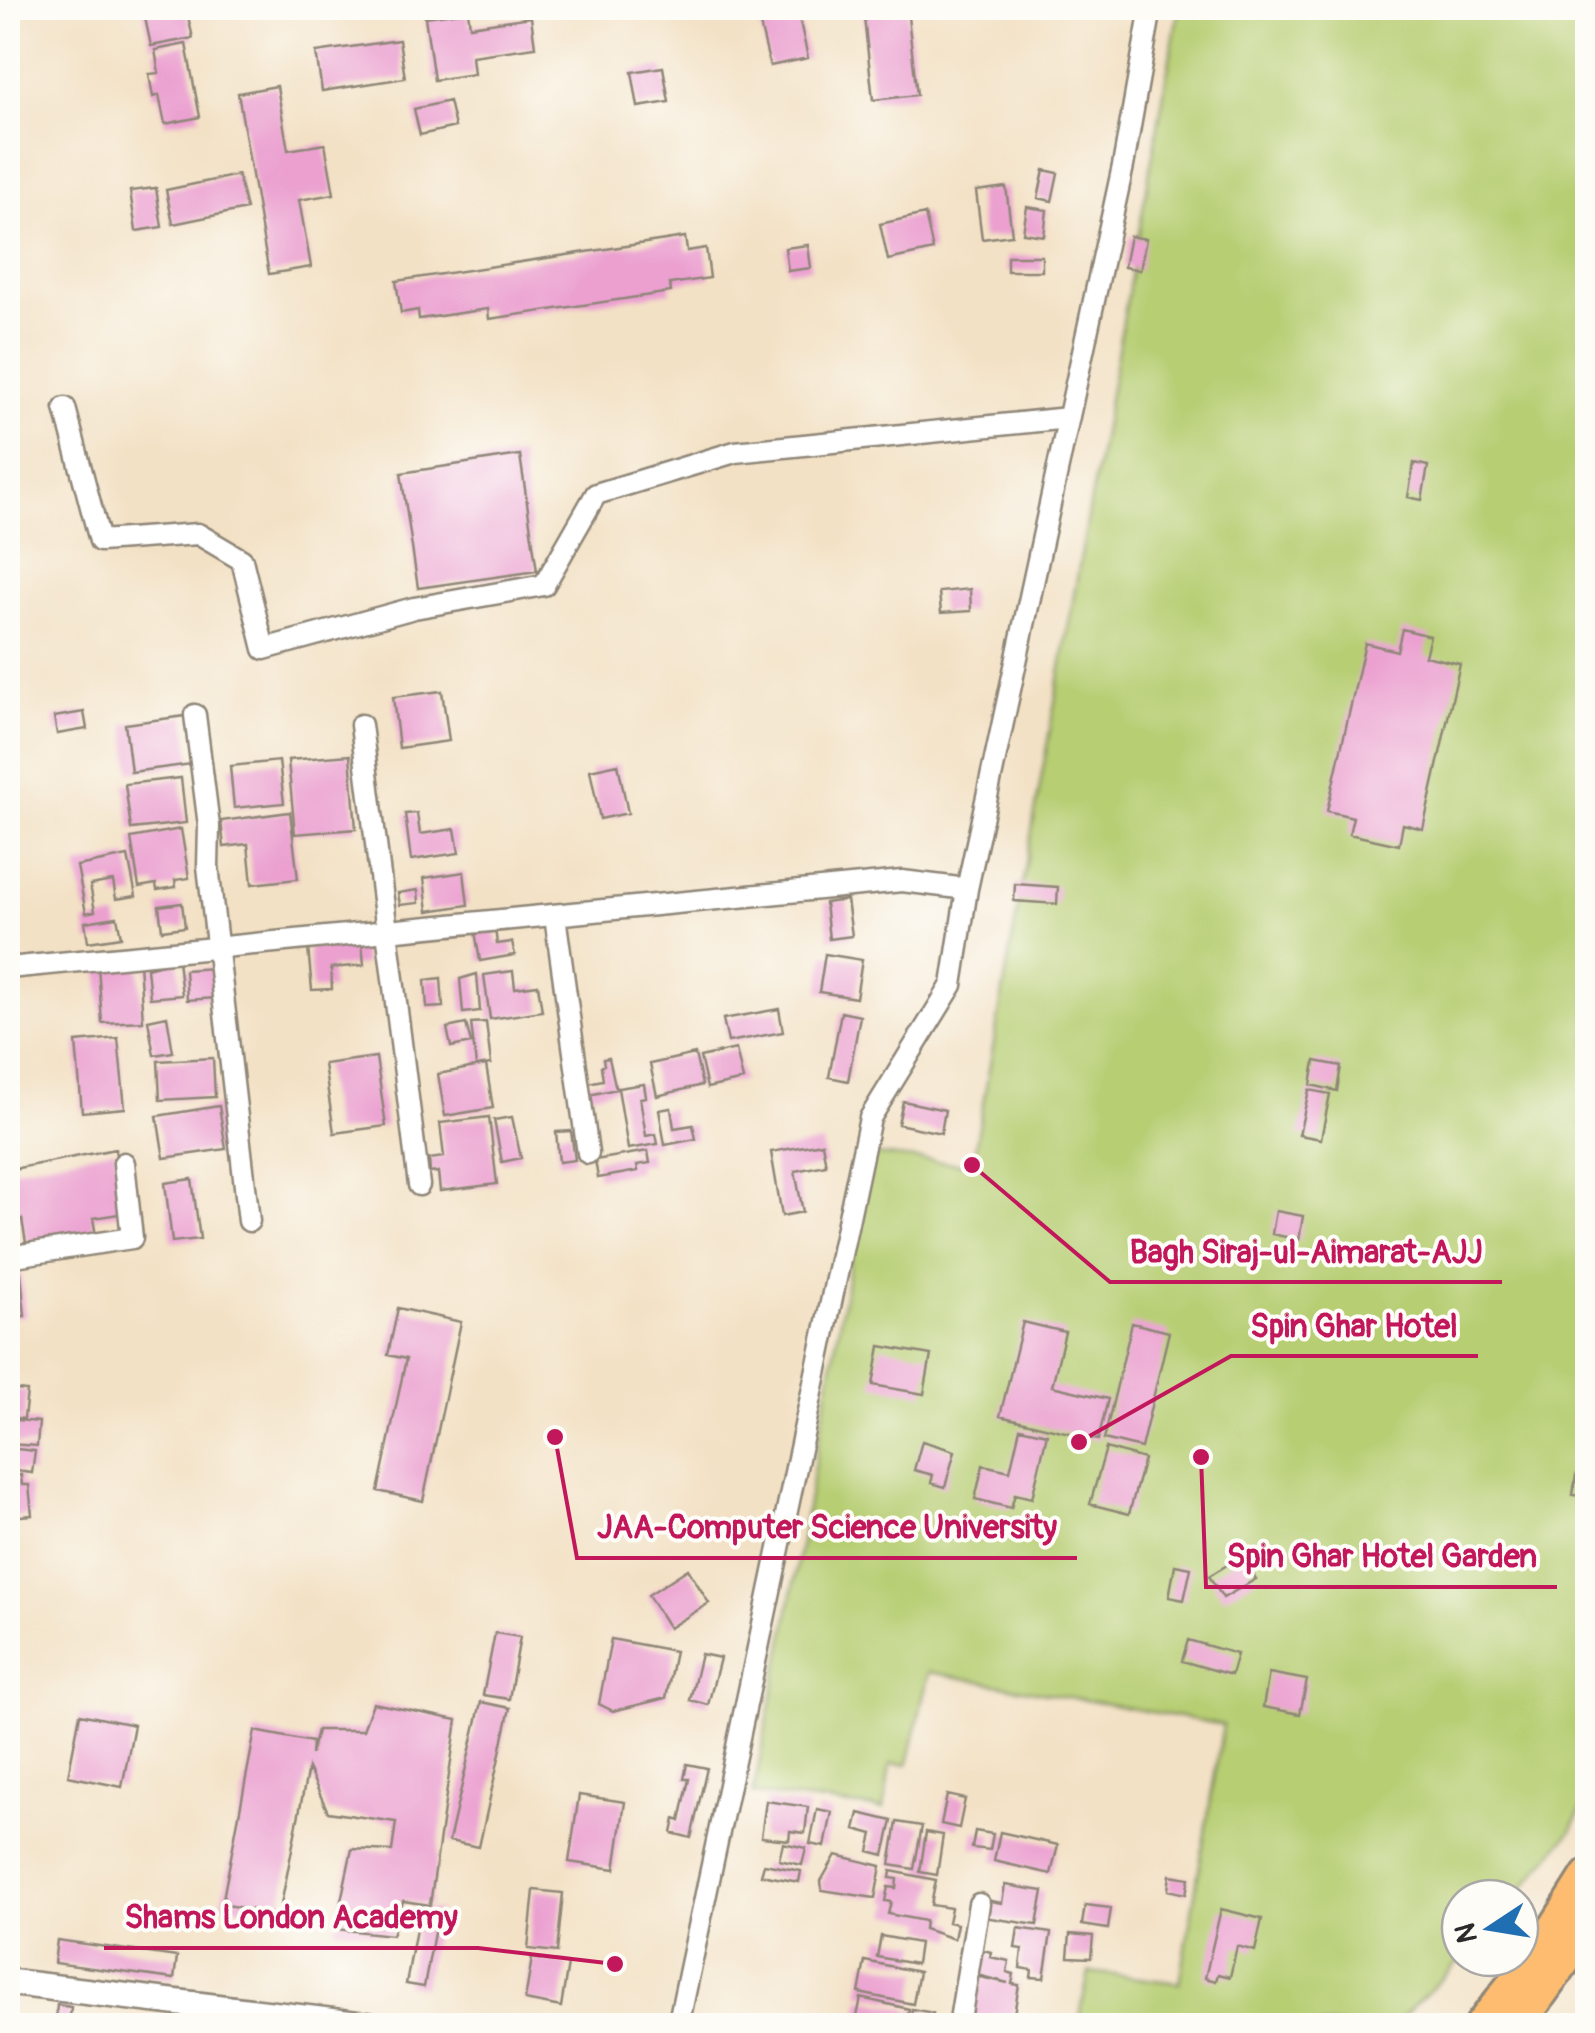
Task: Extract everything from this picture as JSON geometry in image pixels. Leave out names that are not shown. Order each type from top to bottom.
[{"type":"highway","points":[[1481,2026],[1545,1944],[1588,1876]]},
{"type":"highway","points":[[1518,2026],[1588,1927]]},
{"type":"street","points":[[678,2026],[870,1118],[952,985],[967,889],[1123,166],[1150,8]]},
{"type":"street","points":[[64,408],[100,541],[198,534],[242,560],[264,649],[414,608],[544,585],[596,494],[735,452],[1068,418]]},
{"type":"street","points":[[195,714],[208,826],[208,866],[249,1221]]},
{"type":"street","points":[[361,725],[419,1185]]},
{"type":"street","points":[[8,968],[902,881],[967,889]]},
{"type":"street","points":[[555,916],[588,1153]]},
{"type":"street","points":[[8,1257],[132,1238],[124,1163]]},
{"type":"street","points":[[959,2026],[979,1904]]},
{"type":"street","points":[[8,1982],[370,2026]]},
{"type":"green space","points":[[1179,8],[1587,8],[1588,1795],[1571,1831],[1532,1878],[1440,1878],[1442,1978],[1394,2025],[1078,2026],[1089,1972],[1180,1983],[1223,1725],[929,1672],[908,1764],[890,1764],[884,1809],[753,1794],[869,1154],[972,1165]]},
{"type":"building","points":[[143,8],[186,8],[193,38],[151,46]]},
{"type":"building","points":[[756,8],[797,8],[808,58],[770,66]]},
{"type":"building","points":[[863,8],[907,8],[917,95],[873,100]]},
{"type":"building","points":[[468,11],[470,26],[531,17],[535,47],[472,56],[474,74],[434,80],[425,17]]},
{"type":"building","points":[[399,40],[405,78],[322,91],[316,52]]},
{"type":"building","points":[[186,44],[200,117],[165,124],[159,95],[153,97],[149,74],[159,73],[155,50]]},
{"type":"building","points":[[663,67],[669,102],[638,107],[632,72]]},
{"type":"building","points":[[277,86],[288,150],[325,144],[334,194],[299,200],[311,267],[269,274],[238,93]]},
{"type":"building","points":[[449,101],[455,127],[420,135],[414,109]]},
{"type":"building","points":[[1044,170],[1058,173],[1052,201],[1038,198]]},
{"type":"building","points":[[238,175],[246,209],[173,224],[166,190]]},
{"type":"building","points":[[1006,187],[1012,235],[982,239],[976,191]]},
{"type":"building","points":[[156,188],[162,227],[136,231],[130,191]]},
{"type":"building","points":[[1027,207],[1047,210],[1044,236],[1023,233]]},
{"type":"building","points":[[925,214],[933,250],[888,260],[880,224]]},
{"type":"building","points":[[1130,236],[1146,239],[1140,270],[1124,267]]},
{"type":"building","points":[[685,237],[687,251],[706,248],[710,278],[670,284],[671,292],[489,319],[488,309],[419,319],[418,310],[401,313],[396,281]]},
{"type":"building","points":[[808,245],[811,268],[788,271],[785,248]]},
{"type":"building","points":[[1007,256],[1042,256],[1042,271],[1007,271]]},
{"type":"building","points":[[520,455],[537,571],[418,588],[401,473]]},
{"type":"building","points":[[1414,463],[1428,466],[1422,500],[1408,497]]},
{"type":"building","points":[[970,589],[971,611],[941,613],[939,592]]},
{"type":"building","points":[[1402,629],[1430,636],[1425,656],[1460,664],[1423,829],[1403,824],[1399,845],[1349,834],[1353,817],[1327,811],[1365,643],[1397,651]]},
{"type":"building","points":[[442,691],[449,741],[399,748],[393,697]]},
{"type":"building","points":[[84,712],[87,729],[57,734],[54,717]]},
{"type":"building","points":[[185,716],[192,764],[131,772],[125,724]]},
{"type":"building","points":[[350,755],[356,829],[295,834],[288,760]]},
{"type":"building","points":[[279,761],[284,803],[234,808],[230,766]]},
{"type":"building","points":[[618,764],[628,813],[600,819],[590,770]]},
{"type":"building","points":[[181,778],[186,823],[131,829],[125,784]]},
{"type":"building","points":[[290,812],[298,879],[252,884],[248,844],[224,847],[221,821]]},
{"type":"building","points":[[417,813],[420,834],[455,829],[459,853],[411,860],[405,814]]},
{"type":"building","points":[[181,829],[189,878],[175,880],[176,887],[139,887],[131,838]]},
{"type":"building","points":[[128,856],[136,896],[116,899],[113,881],[90,885],[95,911],[86,913],[77,866]]},
{"type":"building","points":[[464,872],[468,905],[428,911],[424,878]]},
{"type":"building","points":[[1015,884],[1058,887],[1057,904],[1014,901]]},
{"type":"building","points":[[418,890],[419,903],[400,905],[398,893]]},
{"type":"building","points":[[847,900],[852,936],[829,939],[825,903]]},
{"type":"building","points":[[182,903],[185,927],[162,930],[159,906]]},
{"type":"building","points":[[117,917],[121,937],[88,942],[85,922]]},
{"type":"building","points":[[495,928],[497,944],[512,942],[515,955],[480,961],[475,931]]},
{"type":"building","points":[[362,942],[364,965],[331,968],[332,989],[312,990],[308,947]]},
{"type":"building","points":[[825,954],[862,960],[856,998],[819,992]]},
{"type":"building","points":[[178,960],[182,995],[150,998],[147,968]]},
{"type":"building","points":[[139,963],[143,1021],[102,1023],[98,965]]},
{"type":"building","points":[[213,968],[215,998],[187,1000],[185,970]]},
{"type":"building","points":[[513,971],[515,988],[538,985],[542,1011],[490,1019],[484,975]]},
{"type":"building","points":[[477,974],[480,1011],[463,1013],[460,979]]},
{"type":"building","points":[[441,978],[443,1007],[427,1008],[425,980]]},
{"type":"building","points":[[779,1009],[783,1032],[728,1042],[723,1019]]},
{"type":"building","points":[[841,1012],[860,1016],[848,1081],[829,1077]]},
{"type":"building","points":[[167,1016],[173,1052],[154,1055],[148,1020]]},
{"type":"building","points":[[486,1022],[491,1064],[476,1066],[471,1023]]},
{"type":"building","points":[[466,1024],[471,1043],[451,1047],[447,1028]]},
{"type":"building","points":[[118,1038],[125,1108],[82,1112],[76,1042]]},
{"type":"building","points":[[736,1049],[743,1080],[707,1088],[700,1057]]},
{"type":"building","points":[[695,1054],[702,1085],[657,1096],[650,1064]]},
{"type":"building","points":[[376,1057],[386,1126],[334,1133],[324,1064]]},
{"type":"building","points":[[213,1058],[215,1097],[160,1100],[158,1061]]},
{"type":"building","points":[[609,1058],[616,1089],[585,1096],[583,1084],[603,1080],[601,1066],[603,1059]]},
{"type":"building","points":[[1315,1061],[1341,1066],[1337,1091],[1311,1085]]},
{"type":"building","points":[[486,1065],[493,1108],[445,1116],[438,1074]]},
{"type":"building","points":[[644,1084],[646,1097],[640,1098],[646,1136],[656,1134],[658,1144],[628,1149],[618,1088]]},
{"type":"building","points":[[1309,1090],[1330,1094],[1321,1139],[1299,1135]]},
{"type":"building","points":[[903,1101],[945,1110],[941,1133],[898,1124]]},
{"type":"building","points":[[219,1106],[226,1149],[164,1158],[157,1116]]},
{"type":"building","points":[[671,1108],[674,1128],[693,1125],[696,1139],[665,1145],[659,1110]]},
{"type":"building","points":[[489,1117],[497,1184],[440,1191],[438,1172],[430,1173],[429,1159],[444,1157],[440,1123]]},
{"type":"building","points":[[512,1117],[521,1158],[502,1162],[494,1120]]},
{"type":"building","points":[[571,1131],[575,1160],[559,1162],[556,1132]]},
{"type":"building","points":[[822,1143],[826,1165],[795,1171],[803,1212],[782,1216],[771,1152]]},
{"type":"building","points":[[115,1149],[125,1213],[93,1218],[96,1236],[26,1243],[22,1219],[8,1221],[8,1170]]},
{"type":"building","points":[[648,1151],[650,1163],[637,1165],[638,1171],[598,1178],[595,1160]]},
{"type":"building","points":[[192,1179],[200,1239],[172,1242],[165,1183]]},
{"type":"building","points":[[1276,1211],[1303,1216],[1299,1240],[1272,1234]]},
{"type":"building","points":[[21,1273],[25,1316],[8,1317],[8,1275]]},
{"type":"building","points":[[398,1308],[461,1322],[423,1501],[378,1491],[406,1359],[388,1355]]},
{"type":"building","points":[[1023,1322],[1065,1332],[1052,1386],[1108,1399],[1098,1440],[1000,1416]]},
{"type":"building","points":[[1132,1323],[1169,1332],[1141,1448],[1104,1439]]},
{"type":"building","points":[[880,1346],[931,1355],[924,1394],[873,1385]]},
{"type":"building","points":[[8,1389],[27,1391],[24,1419],[8,1417]]},
{"type":"building","points":[[8,1419],[39,1422],[37,1446],[8,1444]]},
{"type":"building","points":[[1020,1428],[1047,1434],[1032,1498],[1015,1494],[1011,1508],[975,1499],[983,1465],[1010,1471]]},
{"type":"building","points":[[922,1441],[955,1451],[945,1487],[931,1483],[933,1475],[914,1470]]},
{"type":"building","points":[[8,1448],[35,1451],[32,1473],[8,1470]]},
{"type":"building","points":[[1106,1448],[1144,1459],[1129,1514],[1090,1504]]},
{"type":"building","points":[[21,1475],[22,1485],[29,1485],[32,1515],[8,1517],[8,1477]]},
{"type":"building","points":[[1576,1475],[1588,1478],[1588,1497],[1573,1495]]},
{"type":"building","points":[[1242,1556],[1256,1579],[1223,1598],[1209,1576]]},
{"type":"building","points":[[1175,1565],[1191,1568],[1184,1600],[1169,1597]]},
{"type":"building","points":[[688,1569],[709,1603],[669,1628],[648,1595]]},
{"type":"building","points":[[495,1633],[520,1637],[509,1699],[483,1695]]},
{"type":"building","points":[[611,1639],[675,1651],[666,1698],[613,1711],[599,1704]]},
{"type":"building","points":[[1188,1640],[1237,1654],[1231,1675],[1182,1661]]},
{"type":"building","points":[[701,1654],[720,1658],[708,1705],[690,1700]]},
{"type":"building","points":[[1269,1673],[1307,1680],[1300,1714],[1263,1707]]},
{"type":"building","points":[[481,1702],[510,1708],[479,1847],[449,1841]]},
{"type":"building","points":[[373,1703],[457,1720],[430,1905],[403,1901],[392,1935],[335,1929],[352,1849],[392,1851],[396,1822],[328,1812],[308,1768],[279,1915],[222,1904],[255,1731],[312,1742],[311,1755],[317,1730],[363,1730]]},
{"type":"building","points":[[80,1714],[134,1725],[122,1787],[68,1776]]},
{"type":"building","points":[[687,1764],[707,1768],[691,1838],[672,1833],[675,1819],[680,1821],[689,1779],[684,1779]]},
{"type":"building","points":[[579,1795],[625,1802],[615,1869],[569,1862]]},
{"type":"building","points":[[947,1795],[965,1799],[959,1828],[941,1824]]},
{"type":"building","points":[[766,1801],[808,1807],[805,1833],[790,1831],[789,1840],[761,1837]]},
{"type":"building","points":[[817,1809],[832,1812],[825,1847],[810,1844]]},
{"type":"building","points":[[859,1813],[892,1821],[884,1855],[869,1851],[873,1834],[855,1829]]},
{"type":"building","points":[[897,1822],[922,1826],[914,1869],[890,1865]]},
{"type":"building","points":[[975,1831],[993,1834],[990,1850],[972,1848]]},
{"type":"building","points":[[926,1832],[943,1835],[937,1875],[920,1872]]},
{"type":"building","points":[[1000,1832],[1058,1845],[1051,1874],[994,1861]]},
{"type":"building","points":[[783,1843],[806,1848],[802,1865],[779,1860]]},
{"type":"building","points":[[836,1855],[881,1866],[875,1898],[822,1890],[821,1881]]},
{"type":"building","points":[[764,1864],[801,1871],[799,1882],[761,1875]]},
{"type":"building","points":[[891,1871],[936,1880],[931,1905],[951,1908],[948,1922],[957,1924],[954,1939],[924,1929],[925,1921],[888,1914],[888,1887],[896,1888],[897,1879],[890,1878]]},
{"type":"building","points":[[1170,1875],[1189,1878],[1186,1894],[1168,1890]]},
{"type":"building","points":[[1005,1885],[1043,1891],[1037,1925],[983,1917],[985,1900],[1002,1903]]},
{"type":"building","points":[[534,1890],[563,1893],[557,1952],[528,1949]]},
{"type":"building","points":[[1085,1905],[1111,1908],[1108,1929],[1082,1925]]},
{"type":"building","points":[[420,1907],[438,1911],[424,1987],[406,1984]]},
{"type":"building","points":[[1221,1909],[1262,1919],[1255,1951],[1237,1946],[1230,1977],[1218,1974],[1216,1981],[1205,1978]]},
{"type":"building","points":[[1018,1928],[1051,1933],[1044,1978],[1031,1977],[1032,1970],[1020,1968],[1022,1949],[1015,1948]]},
{"type":"building","points":[[1070,1934],[1093,1936],[1091,1958],[1068,1957]]},
{"type":"building","points":[[881,1936],[919,1943],[916,1964],[877,1957]]},
{"type":"building","points":[[57,1940],[177,1957],[174,1979],[54,1963]]},
{"type":"building","points":[[983,1950],[991,1952],[990,1957],[1009,1961],[1007,1972],[1014,1974],[1012,1984],[1019,1985],[1012,2026],[966,2026],[975,1976],[1008,1983],[977,1975]]},
{"type":"building","points":[[532,1958],[568,1964],[561,2007],[525,2000]]},
{"type":"building","points":[[865,1961],[919,1972],[913,2004],[859,1993]]},
{"type":"building","points":[[861,1998],[909,2009],[905,2026],[855,2026]]},
{"type":"building","points":[[57,2005],[71,2007],[69,2026],[55,2026]]},
{"type":"building","points":[[912,2009],[933,2013],[930,2026],[909,2026]]},
{"type":"place","name":"Bagh Siraj-ul-Aimarat-AJJ","points":[[972,1165]]},
{"type":"place","name":"JAA-Computer Science University","points":[[555,1437]]},
{"type":"place","name":"Spin Ghar Hotel","points":[[1079,1442]]},
{"type":"place","name":"Spin Ghar Hotel Garden","points":[[1201,1457]]},
{"type":"place","name":"Shams London Academy","points":[[615,1964]]}]
